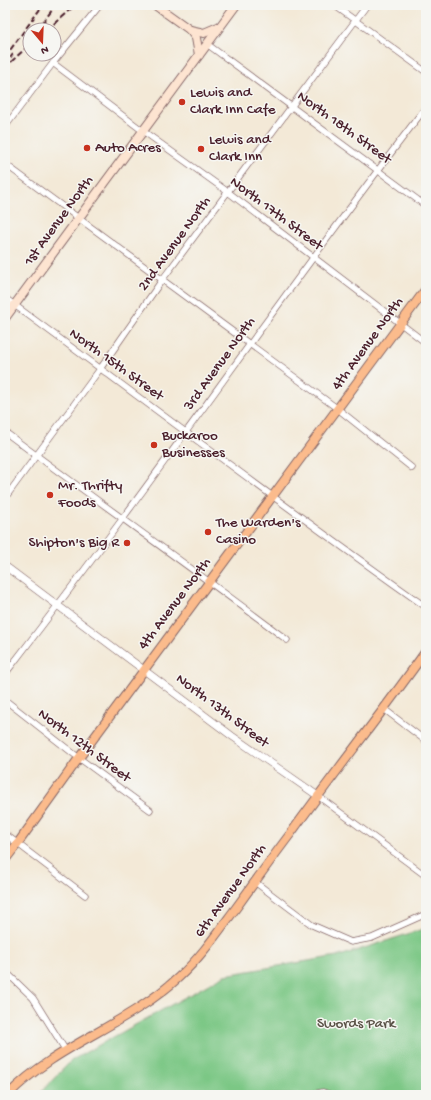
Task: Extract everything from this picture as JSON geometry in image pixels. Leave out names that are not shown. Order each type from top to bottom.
[{"type":"main road","points":[[155,5],[190,30],[196,38],[199,55]]},
{"type":"main road","name":"1st Avenue North","points":[[5,318],[236,5]]},
{"type":"main road","points":[[190,30],[204,33],[221,25]]},
{"type":"main road","name":"4th Avenue North","points":[[5,860],[78,758],[426,289]]},
{"type":"main road","name":"6th Avenue North","points":[[8,1095],[20,1083],[41,1067],[143,1006],[161,993],[194,963],[426,651]]},
{"type":"street","points":[[5,127],[53,63],[100,5]]},
{"type":"street","points":[[334,5],[426,72]]},
{"type":"street","name":"2nd Avenue North","points":[[5,498],[100,369],[162,280],[367,5]]},
{"type":"street","name":"North 18th Street","points":[[207,44],[426,206]]},
{"type":"street","name":"North 17th Street","points":[[53,63],[143,131],[228,192],[426,343]]},
{"type":"street","name":"3rd Avenue North","points":[[5,674],[122,520],[249,344],[426,107]]},
{"type":"street","points":[[5,164],[338,409],[412,468]]},
{"type":"street","name":"North 15th Street","points":[[5,298],[426,608]]},
{"type":"street","points":[[5,432],[122,520],[210,582],[287,640]]},
{"type":"street","name":"North 13th Street","points":[[5,566],[232,736],[318,796],[426,876]]},
{"type":"street","name":"North 12th Street","points":[[5,700],[78,758],[150,810]]},
{"type":"street","points":[[384,709],[426,741]]},
{"type":"street","points":[[5,834],[85,895]]},
{"type":"street","points":[[255,882],[312,925],[350,942],[372,938],[426,914]]},
{"type":"street","points":[[5,971],[32,998],[66,1051]]},
{"type":"street","points":[[308,1095],[323,1092],[332,1095]]},
{"type":"green space","name":"Swords Park","points":[[426,928],[426,1095],[38,1095],[72,1060],[225,975],[343,955]]},
{"type":"railway","points":[[5,57],[43,5]]},
{"type":"railway","points":[[43,22],[56,5]]},
{"type":"railway","points":[[56,22],[75,5]]},
{"type":"railway","points":[[11,62],[22,52]]},
{"type":"railway","points":[[5,65],[13,54]]},
{"type":"place","name":"Lewis and Clark Inn Cafe","points":[[182,102]]},
{"type":"place","name":"Auto Acres","points":[[87,148]]},
{"type":"place","name":"Lewis and Clark Inn","points":[[201,149]]},
{"type":"place","name":"Buckaroo Businesses","points":[[154,445]]},
{"type":"place","name":"Mr. Thrifty Foods","points":[[50,495]]},
{"type":"place","name":"The Warden's Casino","points":[[208,532]]},
{"type":"place","name":"Shipton's Big R","points":[[127,543]]}]
